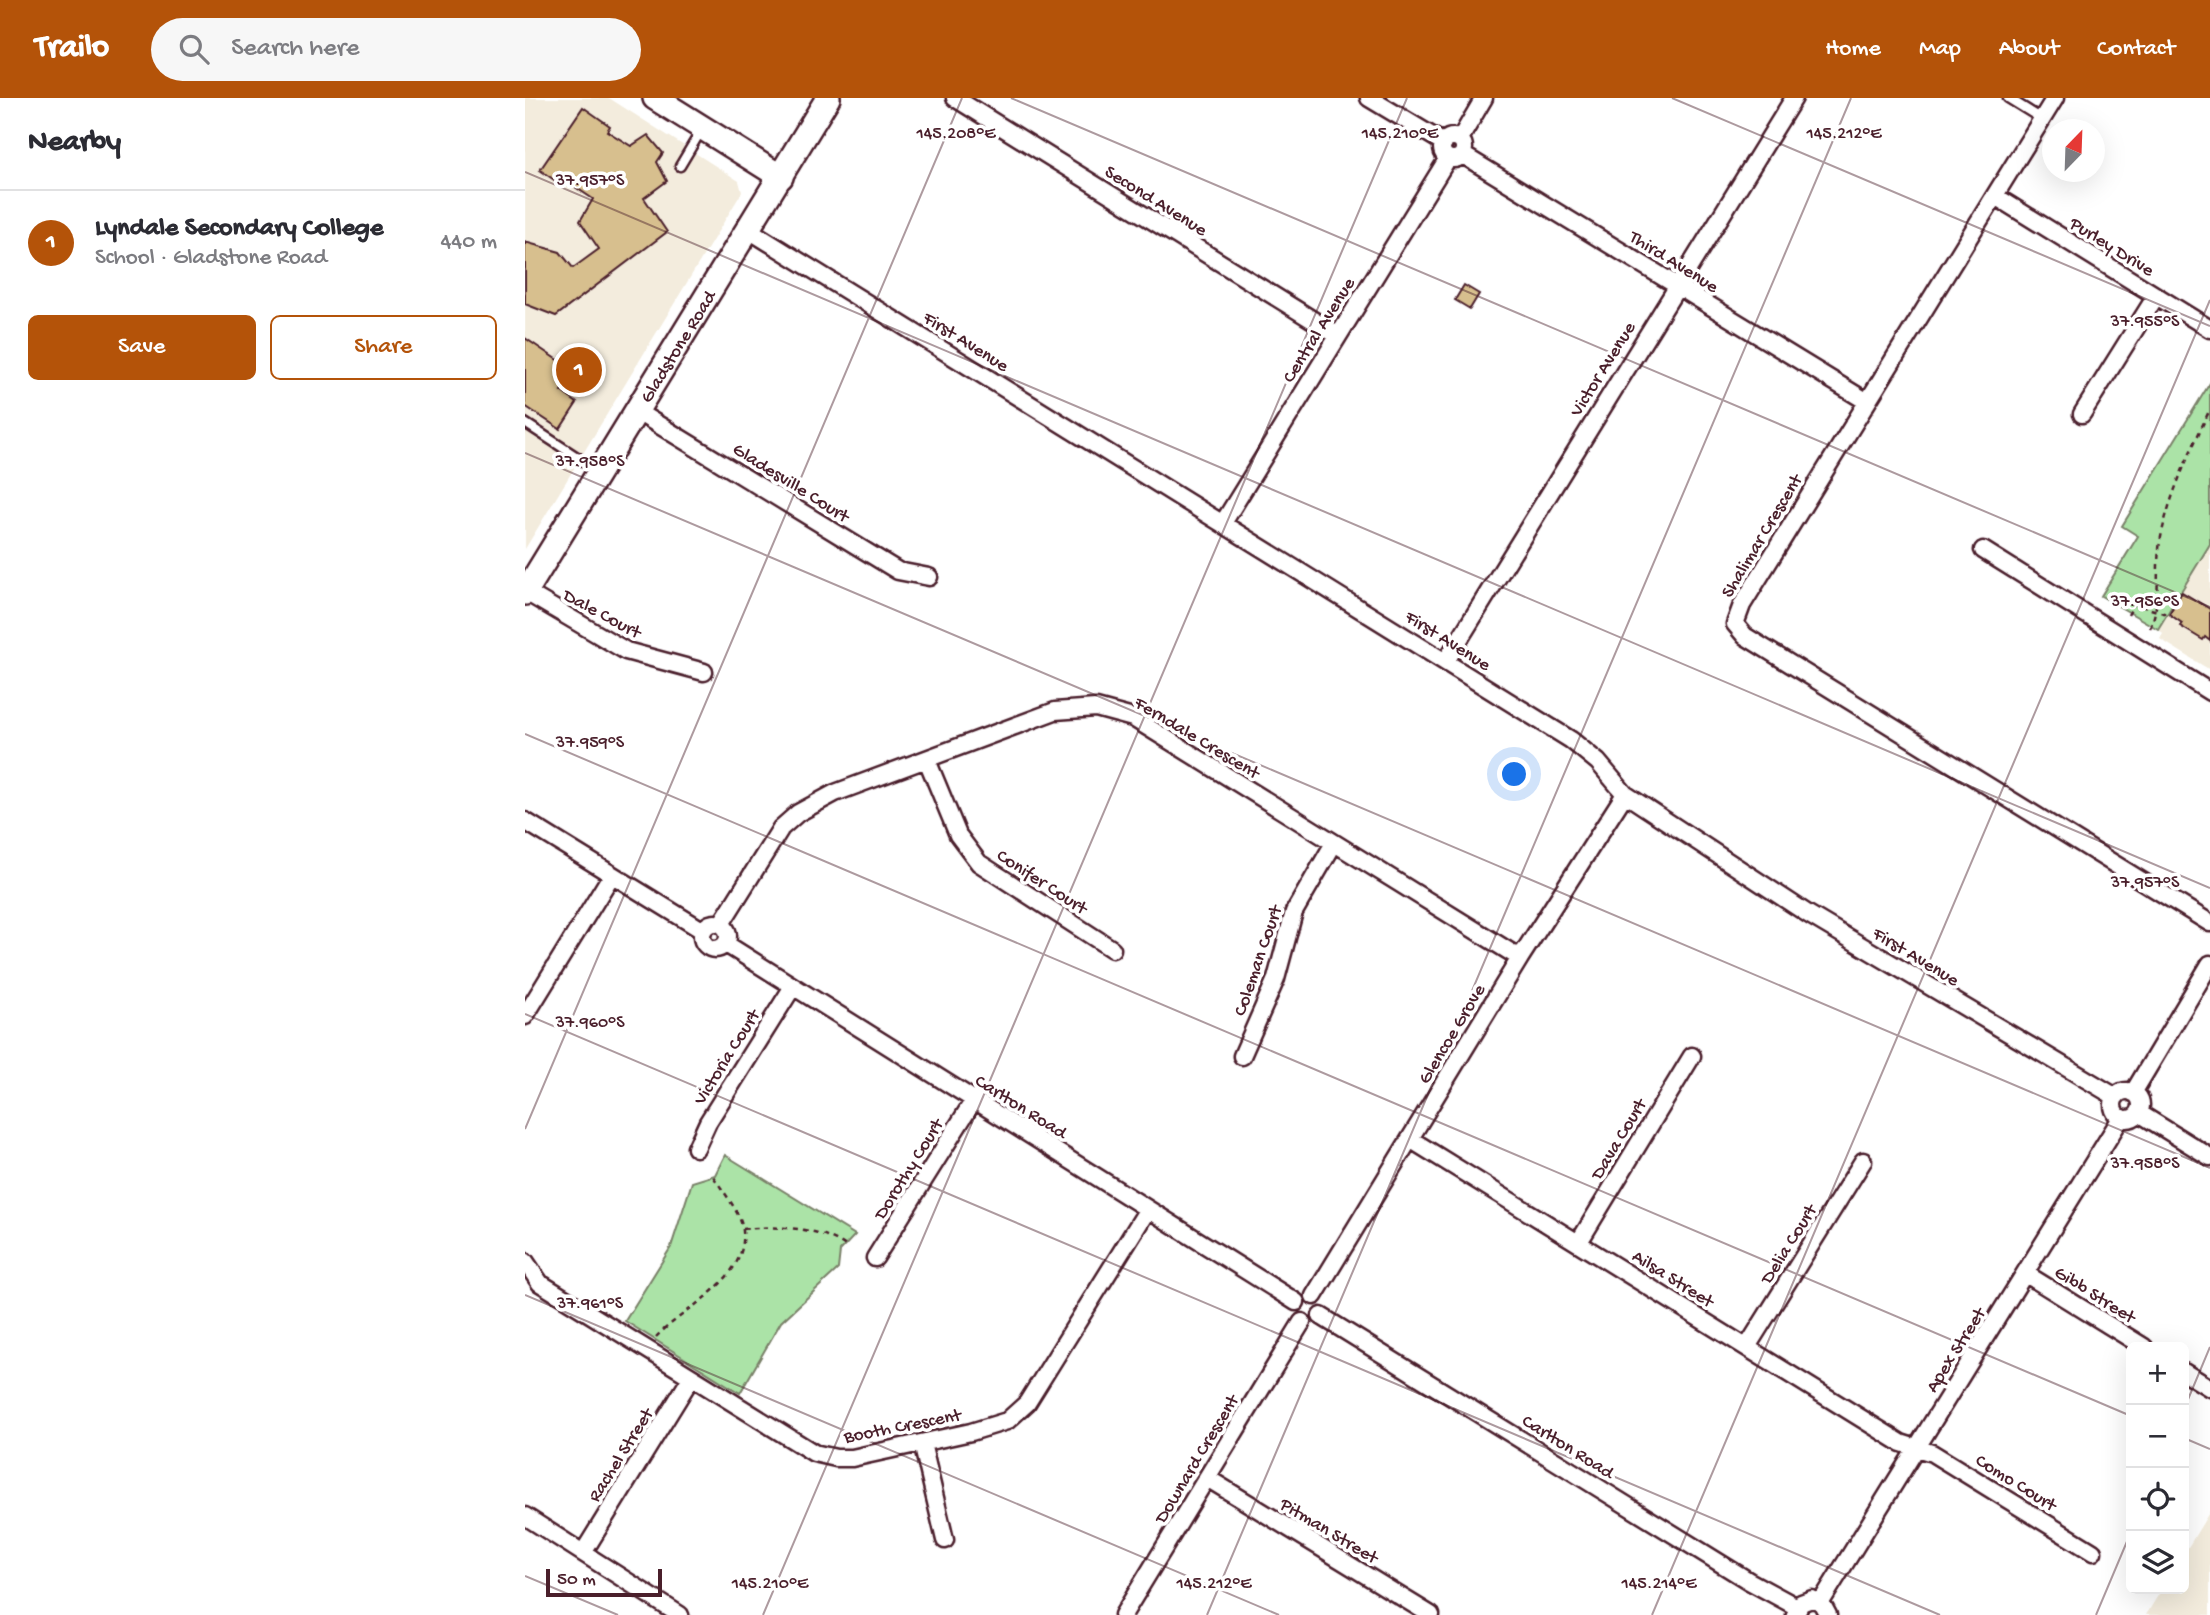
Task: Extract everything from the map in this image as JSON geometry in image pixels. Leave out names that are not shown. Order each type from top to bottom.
[{"type":"main road","points":[[655,98],[781,177]]},
{"type":"main road","name":"Gladstone Road","points":[[525,592],[828,98]]},
{"type":"street","name":"Second Avenue","points":[[955,98],[1337,335]]},
{"type":"street","name":"Third Avenue","points":[[1369,98],[1866,401]]},
{"type":"street","name":"Central Avenue","points":[[1223,523],[1485,98]]},
{"type":"street","name":"Victor Avenue","points":[[1446,661],[1794,98]]},
{"type":"street","name":"Shalimar Crescent","points":[[2055,98],[1866,401],[1742,605],[1735,624],[1739,630],[2210,923]]},
{"type":"street","name":"Purley Drive","points":[[1995,196],[2210,329]]},
{"type":"street","name":"First Avenue","points":[[749,230],[1571,740],[1598,762],[1625,793],[1808,914],[2116,1097]]},
{"type":"street","points":[[2083,414],[2155,296]]},
{"type":"street","name":"Gladesville Court","points":[[636,411],[898,571],[929,577]]},
{"type":"street","points":[[1983,550],[2210,692]]},
{"type":"street","name":"Dale Court","points":[[525,592],[626,651],[704,672]]},
{"type":"street","name":"Ferndale Crescent","points":[[721,925],[781,828],[798,813],[835,793],[1055,711],[1096,708],[1133,718],[1520,958]]},
{"type":"street","name":"Conifer Court","points":[[927,760],[958,835],[979,863],[1112,949]]},
{"type":"street","name":"Glencoe Grove","points":[[1314,1296],[1520,958],[1625,793]]},
{"type":"street","points":[[525,821],[702,930]]},
{"type":"street","name":"Coleman Court","points":[[1242,1056],[1276,979],[1294,912],[1334,843]]},
{"type":"street","points":[[525,1016],[611,876]]},
{"type":"street","points":[[710,923],[721,925],[728,933],[726,944],[717,950],[706,947],[701,940],[702,930],[710,923]]},
{"type":"street","name":"Carlton Road","points":[[726,944],[792,988],[1296,1302]]},
{"type":"street","points":[[2133,1093],[2210,964]]},
{"type":"street","name":"Victoria Court","points":[[696,1148],[708,1122],[792,988]]},
{"type":"street","name":"Dava Court","points":[[1579,1242],[1692,1056]]},
{"type":"street","points":[[2125,1091],[2133,1093],[2141,1104],[2139,1113],[2129,1119],[2122,1118],[2113,1107],[2116,1097],[2125,1091]]},
{"type":"street","name":"Dorothy Court","points":[[875,1258],[974,1100]]},
{"type":"street","points":[[2139,1113],[2210,1157]]},
{"type":"street","name":"Apex Street","points":[[1825,1609],[1917,1448],[2122,1118]]},
{"type":"street","name":"Ailsa Street","points":[[1410,1139],[1901,1443],[1917,1448]]},
{"type":"street","name":"Delia Court","points":[[1747,1347],[1863,1161]]},
{"type":"street","name":"Booth Crescent","points":[[525,1261],[540,1283],[814,1453],[852,1458],[1007,1421],[1027,1403],[1148,1209]]},
{"type":"street","name":"Gibb Street","points":[[2026,1274],[2136,1342]]},
{"type":"street","points":[[1302,1296],[1314,1296],[1321,1303],[1321,1316],[1311,1323],[1302,1322],[1294,1311],[1296,1302],[1302,1296]]},
{"type":"street","name":"Carlton Road","points":[[1321,1316],[1796,1611]]},
{"type":"street","name":"Downard Crescent","points":[[1123,1615],[1302,1322]]},
{"type":"street","points":[[2189,1375],[2210,1388]]},
{"type":"street","name":"Rachel Street","points":[[583,1553],[691,1378]]},
{"type":"street","points":[[922,1443],[945,1541]]},
{"type":"street","name":"Como Court","points":[[1917,1448],[1932,1453],[2093,1552]]},
{"type":"street","name":"Pitman Street","points":[[1207,1478],[1431,1615]]},
{"type":"street","points":[[525,1517],[583,1553],[657,1609],[680,1615]]},
{"type":"street","points":[[1796,1611],[1806,1600],[1825,1609]]},
{"type":"lane","points":[[2008,98],[2042,119]]},
{"type":"lane","points":[[680,166],[702,129]]},
{"type":"lane","points":[[525,423],[599,471]]},
{"type":"path","points":[[2150,628],[2156,613],[2157,562],[2168,510],[2179,475],[2210,409]]},
{"type":"path","points":[[2127,615],[2134,604],[2156,613],[2167,614]]},
{"type":"path","points":[[656,1337],[733,1270],[741,1249],[743,1229],[711,1173]]},
{"type":"path","points":[[743,1229],[784,1228],[804,1231],[835,1238],[846,1247]]},
{"type":"shaded area","points":[[525,98],[609,98],[739,181],[742,192],[525,549]]},
{"type":"shaded area","points":[[2210,544],[2210,670],[2160,639],[2163,633],[2158,629]]},
{"type":"shaded area","points":[[2210,1511],[2210,1615],[2146,1615],[2159,1594],[2189,1594],[2189,1546]]},
{"type":"green space","points":[[2210,383],[2210,544],[2158,629],[2101,596],[2138,536],[2122,526]]},
{"type":"green space","points":[[725,1155],[855,1235],[840,1251],[838,1269],[781,1322],[740,1393],[625,1321],[671,1247],[692,1182],[715,1175]]},
{"type":"building","points":[[583,107],[610,126],[607,131],[631,146],[648,135],[663,153],[657,162],[667,181],[644,198],[667,232],[556,316],[525,304],[525,242],[560,252],[573,268],[599,249],[580,221],[593,199],[566,181],[563,186],[540,170]]},
{"type":"building","points":[[1464,285],[1479,294],[1470,309],[1455,300]]},
{"type":"building","points":[[525,338],[575,372],[561,391],[577,403],[560,429],[525,406]]},
{"type":"building","points":[[2182,592],[2210,609],[2210,641],[2205,637],[2203,640],[2180,626],[2182,623],[2169,614]]},
{"type":"place","name":"Lyndale Secondary College","points":[[579,370]]}]
